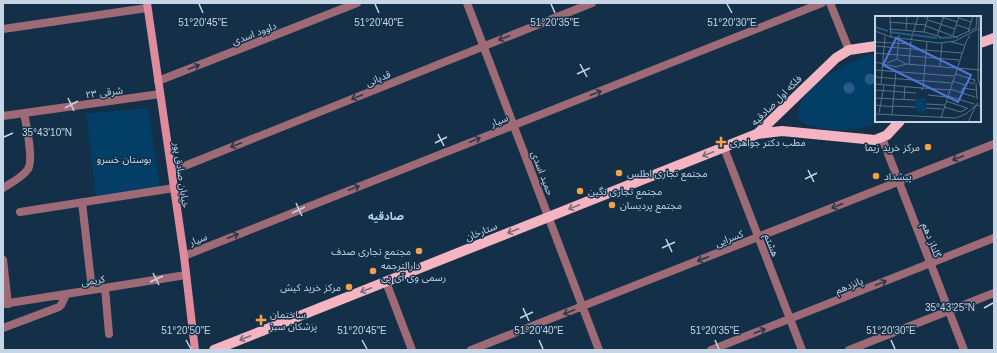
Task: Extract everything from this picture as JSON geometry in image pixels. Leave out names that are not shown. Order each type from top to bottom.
[{"type":"main road","name":"خیابان صادق پور","points":[[147,6],[184,256],[195,350]]},
{"type":"main road","points":[[981,43],[994,38]]},
{"type":"main road","name":"فلکه اول صادقیه","points":[[757,134],[836,58],[849,50],[875,46]]},
{"type":"main road","points":[[882,138],[892,131],[899,122]]},
{"type":"main road","name":"فلکه اول صادقیه","points":[[757,134],[782,131],[869,140],[882,138]]},
{"type":"main road","name":"ستارخان","points":[[214,350],[757,134]]},
{"type":"street","name":"داوود اسدی","points":[[158,81],[357,3]]},
{"type":"street","name":"حمید اسدی","points":[[467,3],[485,46],[600,350]]},
{"type":"street","name":"قدیانی","points":[[172,171],[592,3]]},
{"type":"street","name":"سیار","points":[[184,256],[822,3]]},
{"type":"street","points":[[830,3],[849,50]]},
{"type":"street","points":[[3,29],[147,6]]},
{"type":"street","name":"۲۳ شرقی","points":[[3,116],[160,94]]},
{"type":"street","points":[[3,188],[29,168],[31,159],[24,113]]},
{"type":"street","name":"گلناز دهم","points":[[882,138],[964,350]]},
{"type":"street","name":"کسرایی","points":[[471,350],[994,144]]},
{"type":"street","name":"هشتم","points":[[724,148],[802,350]]},
{"type":"street","points":[[20,212],[174,188]]},
{"type":"street","points":[[82,202],[92,290]]},
{"type":"street","name":"پانزدهم","points":[[711,350],[994,238]]},
{"type":"street","points":[[3,260],[6,304]]},
{"type":"street","name":"کریمی","points":[[6,304],[186,275]]},
{"type":"street","points":[[386,282],[412,350]]},
{"type":"street","points":[[104,288],[109,334]]},
{"type":"street","points":[[849,350],[994,293]]},
{"type":"street","points":[[3,328],[59,307],[62,305],[66,294]]},
{"type":"green space","points":[[868,55],[875,55],[875,122],[880,122],[862,128],[831,130],[810,126],[800,122],[799,110],[803,99],[810,89],[833,72]]},
{"type":"green space","name":"بوستان خسرو","points":[[148,108],[160,186],[96,196],[86,114]]},
{"type":"shaded area","points":[[870,73],[874,75],[874,83],[870,85],[866,83],[864,79],[866,75]]},
{"type":"shaded area","points":[[849,82],[853,84],[855,88],[853,92],[849,94],[845,92],[843,88],[845,84]]},
{"type":"place","name":"مطب دکتر جواهری","points":[[721,142]]},
{"type":"place","name":"مرکز خرید زیما","points":[[928,147]]},
{"type":"place","name":"مجتمع تجاری اطلس","points":[[619,173]]},
{"type":"place","name":"پیشداد","points":[[876,176]]},
{"type":"place","name":"مجتمع تجاری نگین","points":[[580,191]]},
{"type":"place","name":"مجتمع پردیسان","points":[[612,205]]},
{"type":"place","name":"مجتمع تجاری صدف","points":[[419,251]]},
{"type":"place","name":"دارالترجمه رسمی وی آی پی","points":[[373,271]]},
{"type":"place","name":"مرکز خرید کیش","points":[[349,287]]},
{"type":"place","name":"ساختمان پزشکان سبز","points":[[261,320]]},
{"type":"district","name":"صادقیه","points":[[386,216]]}]
